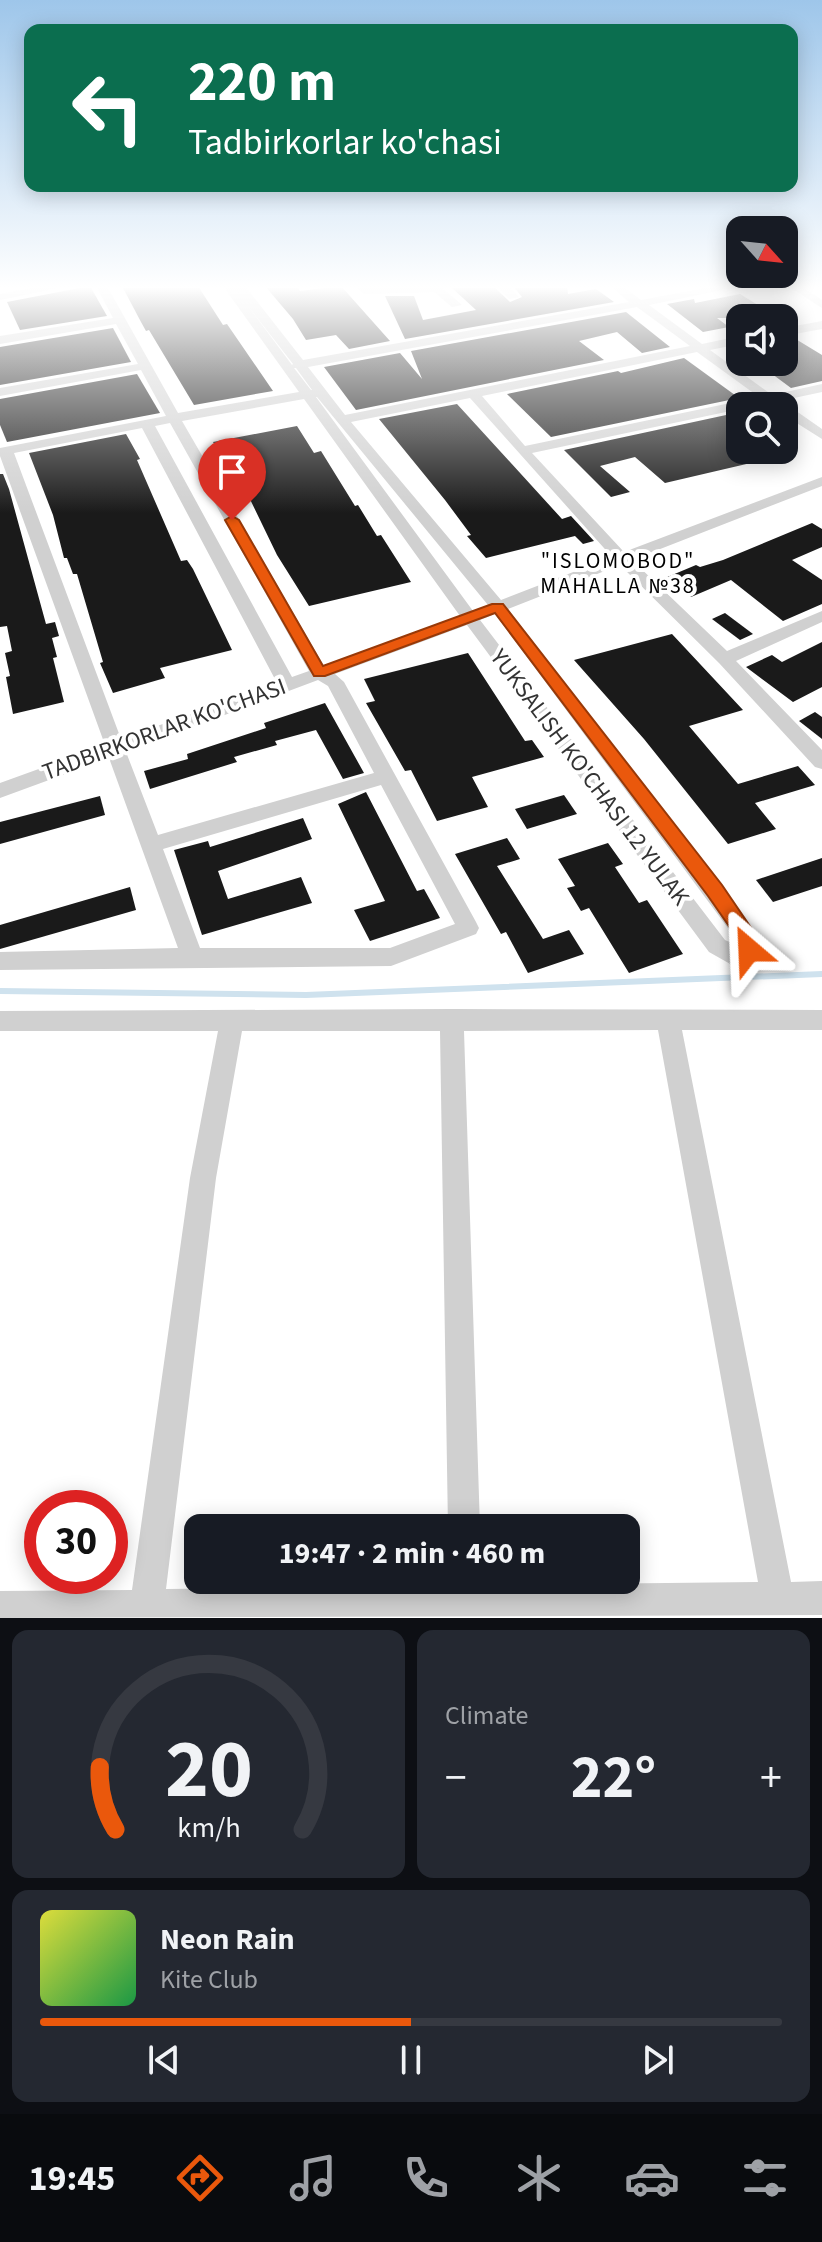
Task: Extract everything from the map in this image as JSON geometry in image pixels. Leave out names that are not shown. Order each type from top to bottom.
[{"type":"street","points":[[0,961],[391,957],[468,928],[335,682],[319,673],[143,362]]},
{"type":"street","name":"YUKSALISH KO'CHASI 12 YULAK","points":[[288,362],[470,618],[720,950],[732,956],[748,953],[750,941],[715,891],[498,607],[342,420],[314,394],[295,362]]},
{"type":"street","points":[[298,365],[318,362]]},
{"type":"street","points":[[342,420],[629,362]]},
{"type":"street","points":[[720,362],[760,392]]},
{"type":"street","points":[[0,392],[145,366]]},
{"type":"street","points":[[798,397],[822,388]]},
{"type":"street","points":[[473,393],[622,559],[725,659],[821,761]]},
{"type":"street","points":[[192,957],[3,452],[314,394]]},
{"type":"street","points":[[522,451],[726,414]]},
{"type":"street","points":[[798,419],[822,435]]},
{"type":"street","points":[[147,424],[286,683]]},
{"type":"street","name":"TADBIRKORLAR KO'CHASI","points":[[0,791],[286,683],[470,618],[822,481]]},
{"type":"street","points":[[725,659],[822,616]]},
{"type":"street","points":[[503,661],[532,653]]},
{"type":"street","points":[[151,845],[386,776]]},
{"type":"street","points":[[452,1019],[464,1514]]},
{"type":"street","points":[[668,1019],[778,1598]]},
{"type":"street","points":[[0,1023],[822,1020]]},
{"type":"street","points":[[147,1606],[203,1178],[232,1022]]},
{"type":"street","points":[[0,1608],[147,1606],[378,1611],[453,1594]]},
{"type":"street","points":[[600,1594],[822,1598]]},
{"type":"building","points":[[0,362],[131,362],[0,385]]},
{"type":"building","points":[[168,362],[253,362],[273,391],[194,405]]},
{"type":"building","points":[[354,362],[407,362],[422,379],[415,362],[597,362],[356,410],[324,367]]},
{"type":"building","points":[[669,362],[689,362],[731,392],[726,392],[726,401],[551,437],[507,394],[618,371],[621,373]]},
{"type":"building","points":[[798,362],[822,362],[822,381],[791,388],[775,376],[798,376]]},
{"type":"building","points":[[137,374],[160,413],[7,442],[0,425],[0,399]]},
{"type":"building","points":[[457,404],[562,519],[571,516],[594,541],[583,544],[575,536],[486,558],[467,536],[471,535],[445,500],[379,419]]},
{"type":"building","points":[[726,415],[726,464],[746,464],[665,483],[635,457],[600,466],[630,492],[611,497],[564,450]]},
{"type":"building","points":[[297,426],[314,453],[321,451],[355,506],[358,505],[377,536],[381,535],[411,582],[309,606],[277,555],[232,462],[225,464],[213,442]]},
{"type":"building","points":[[126,434],[140,459],[137,460],[181,561],[187,560],[193,569],[232,650],[160,668],[165,678],[113,693],[100,663],[103,662],[77,574],[73,574],[67,558],[64,558],[53,515],[29,453]]},
{"type":"building","points":[[0,474],[3,474],[9,489],[46,624],[55,622],[59,636],[52,638],[57,657],[53,658],[64,702],[13,714],[5,653],[12,651],[7,626],[0,627]]},
{"type":"building","points":[[812,523],[822,529],[822,547],[792,560],[822,580],[822,604],[783,621],[731,580],[691,597],[665,578],[696,565],[700,567],[723,560]]},
{"type":"building","points":[[725,613],[753,634],[740,640],[712,619]]},
{"type":"building","points":[[672,634],[743,710],[689,726],[738,784],[798,766],[815,785],[755,803],[776,829],[728,844],[644,739],[574,660]]},
{"type":"building","points":[[822,642],[822,687],[793,702],[746,667],[772,655],[782,662]]},
{"type":"building","points":[[468,653],[525,741],[532,740],[544,757],[472,777],[488,807],[437,821],[411,770],[405,771],[366,703],[375,701],[364,679]]},
{"type":"building","points":[[325,703],[364,773],[343,779],[316,730],[234,757],[237,762],[150,789],[144,771],[188,759],[187,754],[266,728],[264,723]]},
{"type":"building","points":[[815,712],[822,717],[822,739],[799,721]]},
{"type":"building","points":[[366,792],[417,891],[424,889],[440,918],[370,941],[354,910],[385,901],[338,804]]},
{"type":"building","points":[[564,795],[577,814],[527,829],[515,809]]},
{"type":"building","points":[[100,796],[105,815],[0,844],[0,822]]},
{"type":"building","points":[[303,818],[312,839],[218,871],[228,899],[301,877],[312,903],[202,935],[174,850],[208,841],[210,847]]},
{"type":"building","points":[[507,838],[520,859],[497,866],[543,939],[569,930],[584,954],[528,973],[506,932],[501,934],[455,854]]},
{"type":"building","points":[[608,843],[623,864],[615,867],[639,903],[647,900],[683,954],[629,973],[589,908],[581,911],[567,888],[575,886],[558,859]]},
{"type":"building","points":[[822,858],[822,886],[773,902],[756,880]]},
{"type":"building","points":[[130,887],[136,910],[0,949],[0,925]]},
{"type":"waterway","points":[[0,991],[306,995],[822,974]]},
{"type":"district","name":"\"ISLOMOBOD\" MAHALLA №38","points":[[618,572]]},
{"type":"route","points":[[232,520],[319,673],[498,607],[715,891],[750,941],[749,950]]}]
